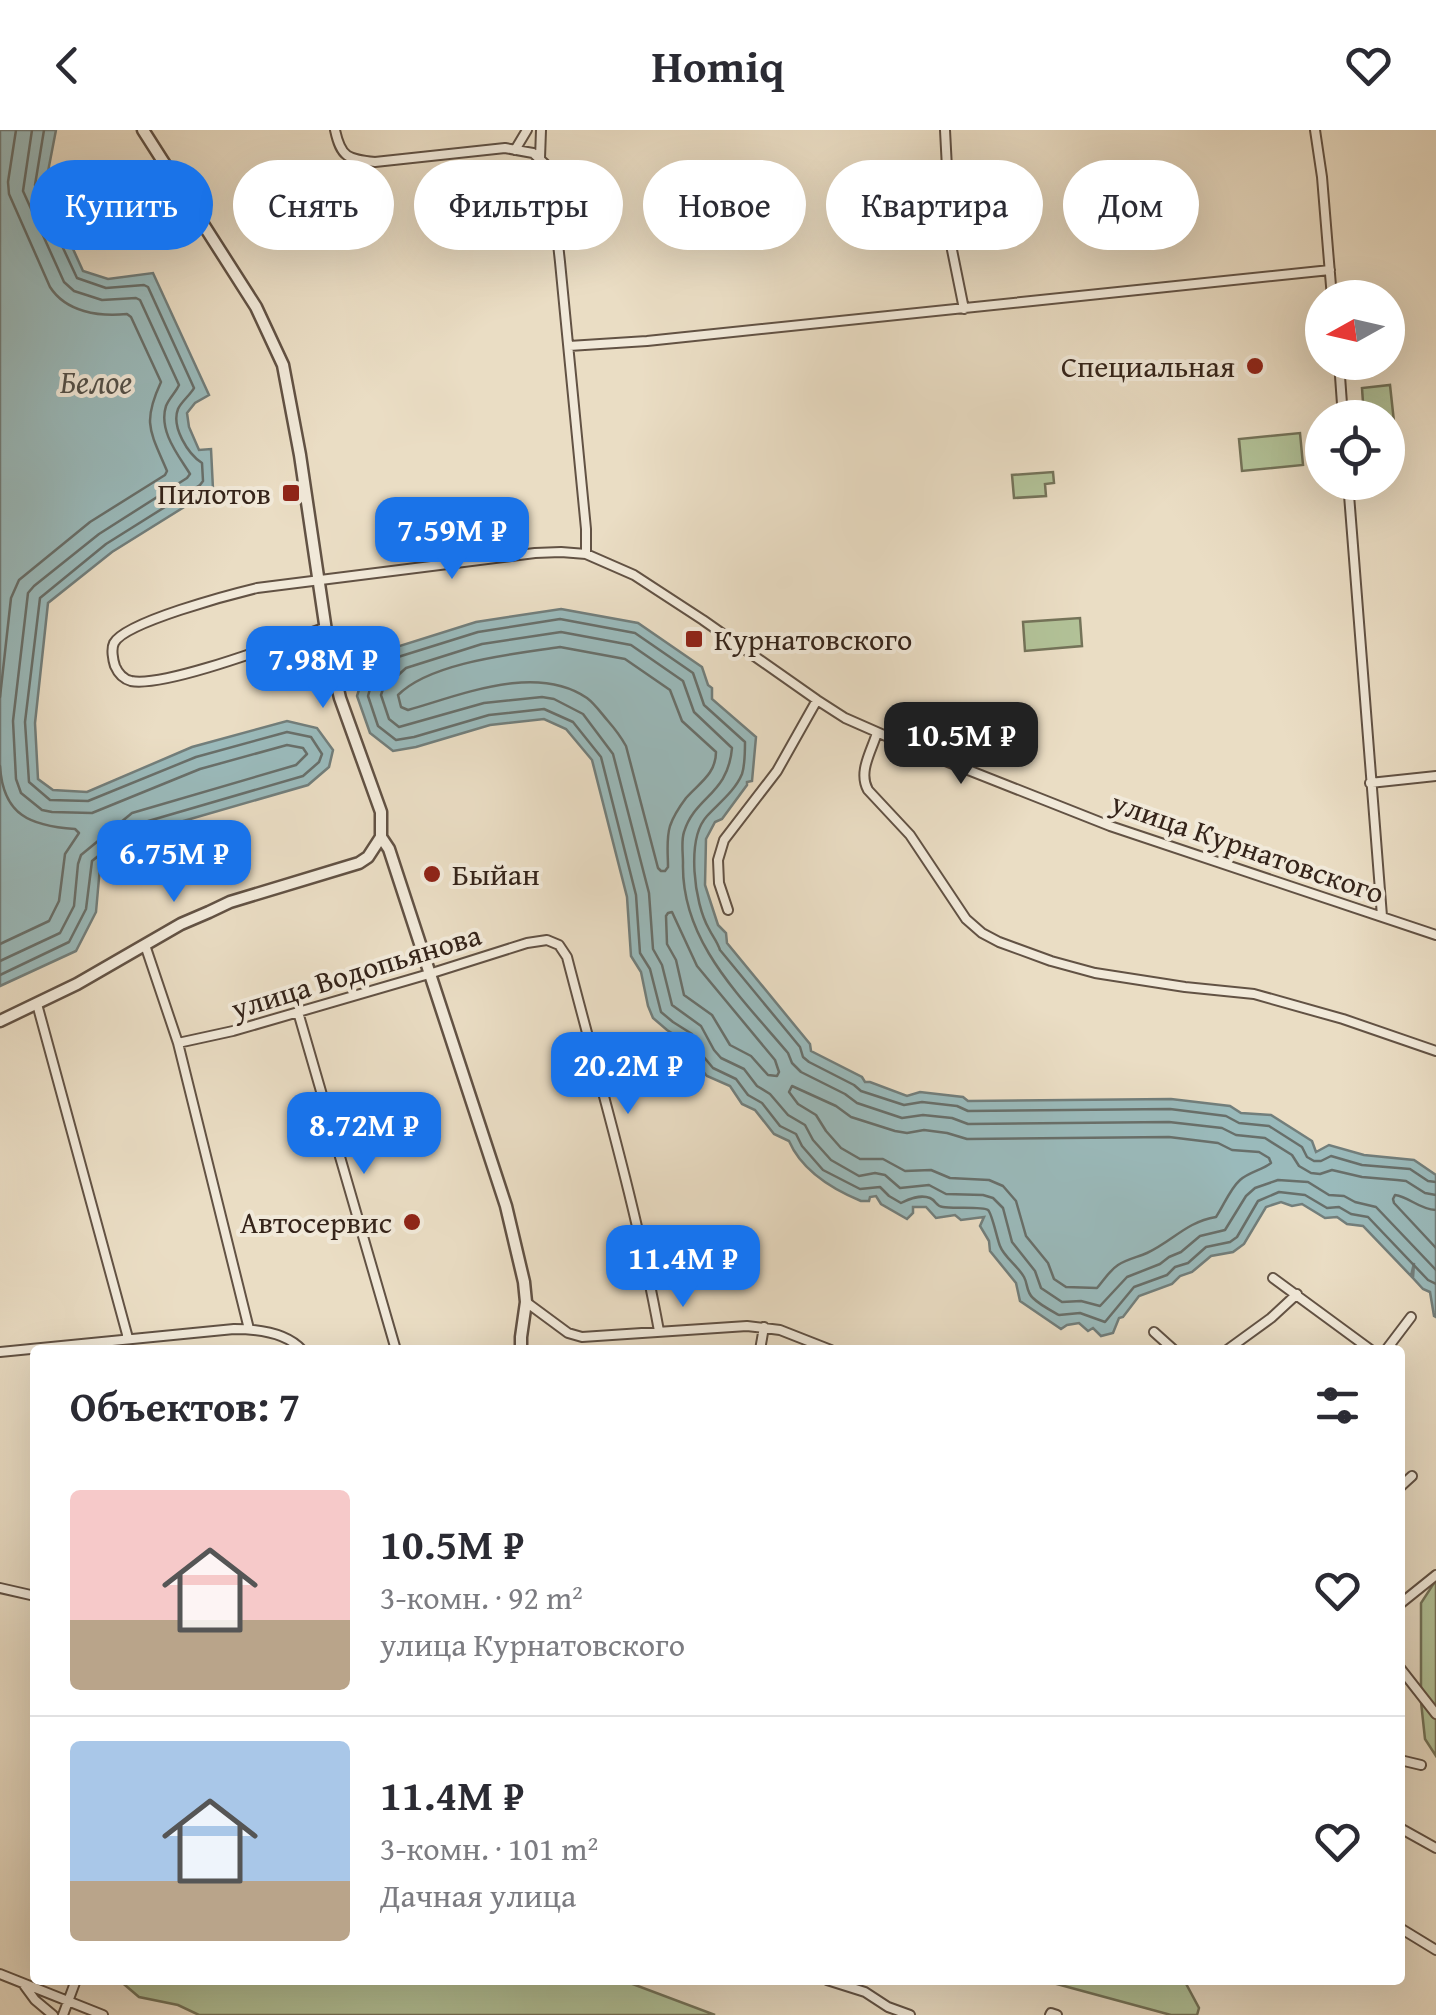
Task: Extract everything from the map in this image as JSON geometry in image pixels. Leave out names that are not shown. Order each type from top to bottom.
[{"type":"street","points":[[0,1021],[180,924],[230,902],[359,862],[368,857],[381,837],[381,812],[340,698],[324,628],[283,365],[256,306],[143,130]]},
{"type":"street","points":[[334,130],[344,154],[356,160],[375,162],[496,148],[532,153],[546,164],[551,180],[586,554]]},
{"type":"street","points":[[515,150],[527,130]]},
{"type":"street","points":[[540,158],[541,130]]},
{"type":"street","points":[[945,130],[950,245],[964,309]]},
{"type":"street","points":[[1315,130],[1331,280]]},
{"type":"street","points":[[568,346],[1330,270]]},
{"type":"street","points":[[1349,500],[1382,916]]},
{"type":"street","name":"улица Курнатовского","points":[[324,628],[187,673],[144,681],[122,678],[113,653],[114,643],[124,632],[224,596],[317,579],[534,552],[586,554],[634,575],[817,700],[877,733],[1110,826],[1436,936]]},
{"type":"street","points":[[728,910],[719,884],[718,860],[724,840],[777,771],[817,700]]},
{"type":"street","points":[[877,733],[863,782],[910,836],[966,920],[982,934],[1095,973],[1254,994],[1436,1050]]},
{"type":"street","points":[[1370,782],[1436,776]]},
{"type":"street","points":[[381,837],[389,849],[506,1206],[524,1282],[522,1345]]},
{"type":"street","name":"улица Водопьянова","points":[[178,1043],[233,1031],[527,943],[547,940],[559,945],[567,958],[639,1236],[659,1331]]},
{"type":"street","points":[[146,945],[178,1043],[249,1329]]},
{"type":"street","points":[[37,1004],[128,1338]]},
{"type":"street","points":[[298,1012],[395,1345]]},
{"type":"street","points":[[1273,1278],[1363,1344]]},
{"type":"street","points":[[1234,1345],[1297,1294]]},
{"type":"street","points":[[526,1302],[568,1333],[582,1338],[706,1328],[764,1328],[818,1345]]},
{"type":"street","points":[[1390,1345],[1411,1317]]},
{"type":"street","points":[[761,1345],[764,1328]]},
{"type":"street","points":[[64,1345],[249,1329],[281,1336],[298,1345]]},
{"type":"street","points":[[1154,1332],[1168,1345]]},
{"type":"street","points":[[0,1352],[30,1349]]},
{"type":"street","points":[[1405,1483],[1412,1476]]},
{"type":"street","points":[[1405,1600],[1436,1575]]},
{"type":"street","points":[[0,1588],[30,1595]]},
{"type":"street","points":[[1405,1674],[1436,1714]]},
{"type":"street","points":[[1405,1761],[1421,1765]]},
{"type":"street","points":[[1405,1831],[1436,1848]]},
{"type":"street","points":[[1405,1931],[1436,1950]]},
{"type":"street","points":[[0,1974],[103,2015]]},
{"type":"street","points":[[24,1985],[53,2015]]},
{"type":"street","points":[[63,2015],[74,1985]]},
{"type":"street","points":[[843,1985],[910,2015]]},
{"type":"green space","points":[[1390,385],[1392,400],[1363,400],[1362,388]]},
{"type":"green space","points":[[1300,433],[1303,465],[1242,471],[1239,439]]},
{"type":"green space","points":[[1053,472],[1054,483],[1045,484],[1046,496],[1014,498],[1012,475]]},
{"type":"green space","points":[[1080,618],[1082,646],[1025,651],[1023,622]]},
{"type":"green space","points":[[1436,1580],[1436,1756],[1425,1739],[1421,1702],[1421,1603]]},
{"type":"green space","points":[[125,1985],[635,1985],[715,2015],[199,2015],[178,2005],[139,1997]]},
{"type":"green space","points":[[1060,1985],[1187,1985],[1199,2008],[1197,2015],[1171,2015]]},
{"type":"water","name":"Белое","points":[[0,130],[56,130],[50,160],[30,160],[30,250],[74,250],[83,271],[108,279],[153,273],[209,395],[187,413],[199,450],[211,449],[213,489],[112,552],[48,603],[35,723],[38,779],[53,790],[87,792],[192,747],[287,721],[317,728],[333,750],[329,767],[308,785],[142,833],[100,867],[96,912],[76,951],[0,986]]},
{"type":"water","points":[[561,609],[638,623],[702,667],[712,688],[712,699],[756,737],[752,781],[747,782],[722,819],[715,822],[706,839],[705,885],[727,943],[810,1044],[811,1051],[865,1082],[907,1096],[920,1092],[963,1097],[968,1101],[1171,1099],[1230,1106],[1241,1113],[1271,1115],[1312,1141],[1316,1152],[1329,1145],[1364,1155],[1414,1160],[1436,1175],[1436,1317],[1430,1292],[1413,1278],[1414,1263],[1411,1276],[1363,1226],[1347,1224],[1337,1217],[1325,1218],[1302,1204],[1281,1202],[1266,1207],[1244,1244],[1233,1252],[1211,1256],[1172,1284],[1139,1296],[1119,1318],[1113,1333],[1101,1336],[1079,1323],[1061,1329],[1020,1301],[1016,1283],[990,1251],[980,1226],[984,1217],[936,1218],[926,1207],[913,1207],[907,1219],[881,1204],[876,1196],[861,1201],[819,1178],[789,1141],[774,1134],[755,1110],[742,1104],[730,1086],[707,1076],[686,1042],[653,1018],[641,972],[631,956],[627,897],[592,760],[566,729],[544,719],[490,725],[393,751],[370,733],[357,696],[363,677],[393,648],[476,622]]},
{"type":"place","name":"Специальная","points":[[1255,366]]},
{"type":"place","name":"Пилотов","points":[[291,493]]},
{"type":"place","name":"Курнатовского","points":[[694,639]]},
{"type":"place","name":"Быйан","points":[[432,874]]},
{"type":"place","name":"Автосервис","points":[[412,1222]]}]
